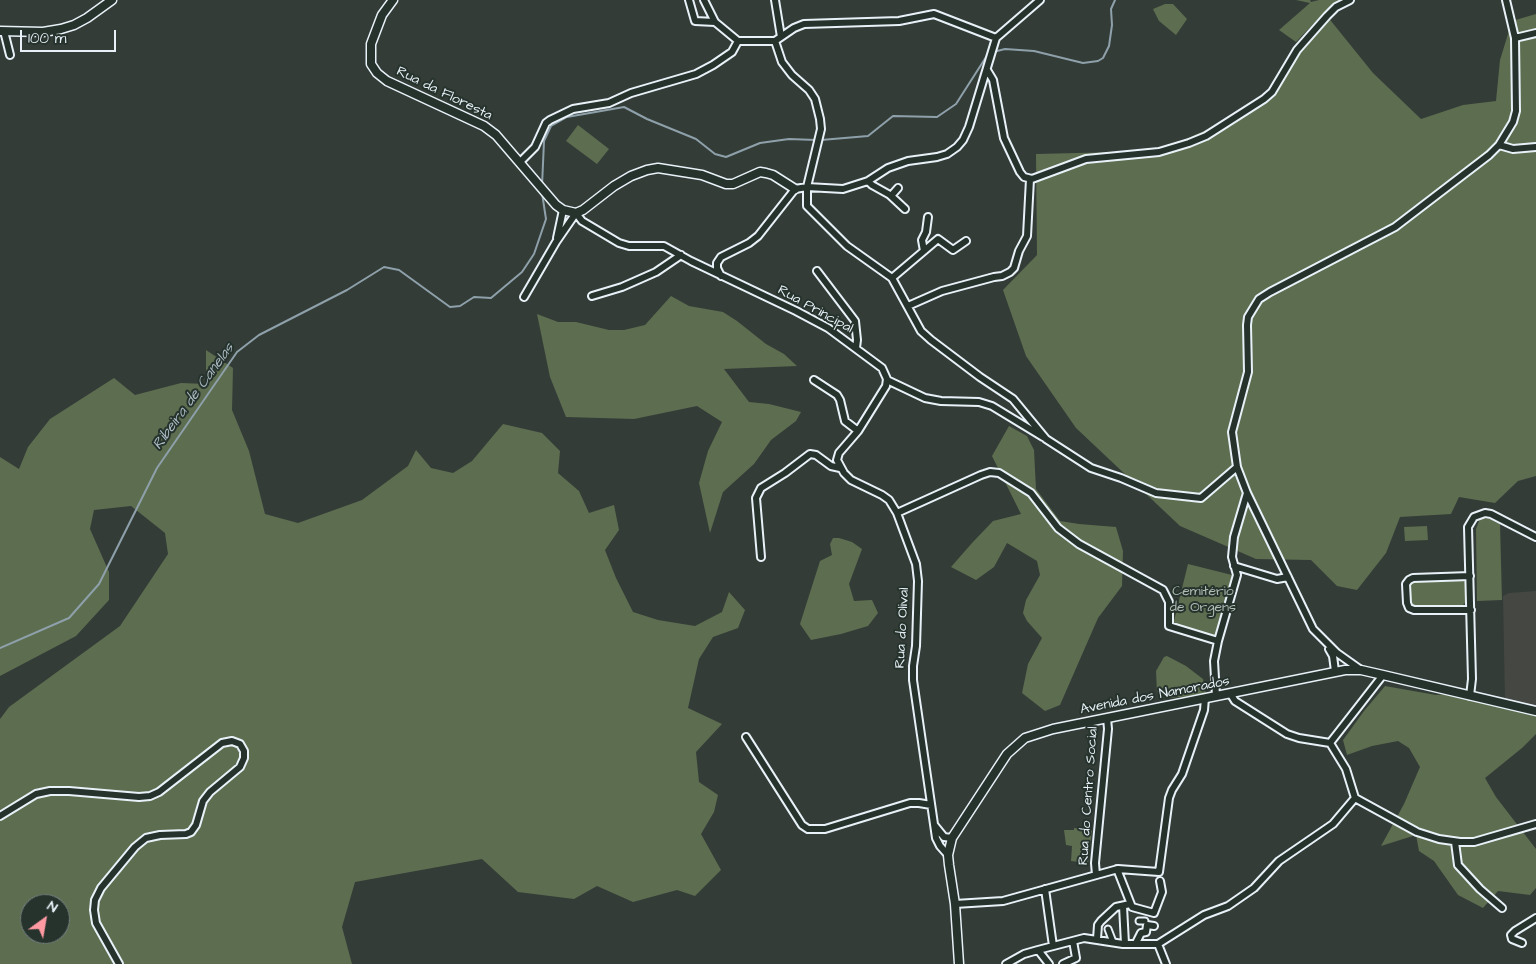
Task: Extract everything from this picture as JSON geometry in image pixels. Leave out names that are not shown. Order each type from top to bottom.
[{"type":"street","points":[[10,55],[1,31],[42,32],[61,29],[87,18],[112,0]]},
{"type":"street","name":"Rua da Floresta","points":[[393,0],[382,15],[371,44],[372,64],[377,73],[387,81],[484,126],[496,135],[556,205],[564,210]]},
{"type":"street","points":[[689,0],[695,21],[715,22]]},
{"type":"street","points":[[704,0],[715,22],[738,41],[778,39],[794,28],[804,24],[899,21],[934,14],[996,38]]},
{"type":"street","points":[[776,0],[778,39],[782,62],[792,75],[809,90],[815,99],[820,119],[819,135],[807,187],[807,206],[846,246],[892,278],[921,331],[980,377],[1013,399],[1046,439]]},
{"type":"street","points":[[722,276],[717,268],[717,263],[721,257],[749,243],[758,236],[795,189],[807,187],[843,189],[868,181],[888,168],[908,161],[937,158],[957,147],[963,140],[969,127],[996,38],[1040,0]]},
{"type":"street","points":[[987,70],[993,80],[1004,138],[1020,172],[1032,180],[1086,159],[1159,152],[1206,136],[1272,92],[1297,50],[1327,16],[1350,0]]},
{"type":"street","points":[[1335,671],[1333,656],[1313,629],[1247,493],[1237,467],[1232,432],[1248,372],[1248,317],[1259,300],[1270,292],[1395,227],[1490,155],[1499,145],[1513,122],[1516,111],[1515,38],[1506,0]]},
{"type":"street","points":[[1515,38],[1536,33]]},
{"type":"street","points":[[520,162],[535,147],[542,129],[550,120],[574,109],[609,103],[632,93],[696,74],[714,65],[732,52],[738,41]]},
{"type":"street","points":[[1499,145],[1513,149],[1536,147]]},
{"type":"street","points":[[524,297],[556,242],[576,213],[631,176],[658,168],[702,175],[726,184],[733,184],[760,172],[774,175],[795,189]]},
{"type":"street","points":[[908,306],[942,290],[1002,276],[1014,268],[1019,251],[1027,236],[1030,179]]},
{"type":"street","points":[[868,181],[891,196],[905,209]]},
{"type":"street","points":[[891,196],[898,188]]},
{"type":"street","points":[[556,242],[564,210],[576,213]]},
{"type":"street","name":"Rua Principal","points":[[576,213],[582,221],[619,244],[629,246],[664,246],[828,328],[880,365],[887,380]]},
{"type":"street","points":[[924,251],[922,240],[926,232],[928,217]]},
{"type":"street","points":[[892,278],[938,239],[953,250],[966,241]]},
{"type":"street","points":[[592,296],[622,287],[656,272],[681,255]]},
{"type":"street","points":[[817,271],[855,321],[858,340],[856,348]]},
{"type":"street","points":[[814,380],[837,395],[845,421],[858,431]]},
{"type":"street","points":[[840,468],[837,460],[839,453],[858,431],[886,386],[887,380],[924,398],[941,401],[979,402],[992,406],[1091,468],[1156,493],[1201,498],[1237,467]]},
{"type":"street","name":"Rua do Olival","points":[[761,557],[756,498],[761,488],[810,454],[816,455],[831,466],[840,468],[851,480],[889,500],[897,514],[916,566],[917,609],[913,680],[936,838],[948,855]]},
{"type":"street","points":[[897,514],[981,474],[999,473],[1031,492],[1058,528],[1079,544],[1163,590],[1169,602],[1169,626],[1218,641]]},
{"type":"street","points":[[1216,696],[1214,661],[1236,575],[1232,557],[1234,537],[1247,493]]},
{"type":"street","points":[[1470,696],[1472,679],[1468,527],[1474,517],[1484,513],[1491,514],[1536,537]]},
{"type":"street","points":[[1234,566],[1278,579],[1288,577]]},
{"type":"street","points":[[1470,576],[1413,578],[1406,584],[1409,608],[1414,610],[1471,610]]},
{"type":"street","points":[[1324,642],[1361,670]]},
{"type":"street","points":[[1337,653],[1343,662],[1345,670]]},
{"type":"street","name":"Avenida dos Namorados","points":[[959,964],[955,904],[948,855],[952,838],[1007,754],[1026,738],[1053,729],[1345,670],[1361,670],[1384,674],[1536,711]]},
{"type":"street","points":[[1330,743],[1384,674]]},
{"type":"street","points":[[1230,693],[1235,701],[1287,734],[1330,743],[1346,769],[1355,798],[1417,832],[1455,842],[1474,842],[1536,824]]},
{"type":"street","points":[[955,904],[1003,901],[1117,869],[1159,872],[1169,798],[1182,774],[1204,710],[1205,698]]},
{"type":"street","name":"Rua do Centro Social","points":[[1096,875],[1095,863],[1108,729],[1107,718]]},
{"type":"street","points":[[746,737],[802,825],[808,829],[825,829],[910,803],[931,805]]},
{"type":"street","points":[[0,816],[36,794],[50,792],[69,791],[139,797],[150,796],[159,792],[222,743],[232,741],[240,744],[244,751],[244,758],[240,767],[203,800],[196,825],[191,832],[146,838],[135,846],[102,888],[95,900],[96,923],[119,964]]},
{"type":"street","points":[[1006,964],[1024,954],[1084,938],[1124,944],[1158,944],[1204,915],[1228,906],[1241,898],[1254,888],[1279,861],[1332,824],[1355,798]]},
{"type":"street","points":[[934,822],[944,837],[952,838]]},
{"type":"street","points":[[1455,842],[1458,865],[1480,889],[1502,908]]},
{"type":"street","points":[[1117,869],[1132,907],[1146,911],[1154,913],[1162,892],[1160,881]]},
{"type":"street","points":[[1045,889],[1053,946]]},
{"type":"street","points":[[1096,939],[1099,924],[1116,907],[1130,904]]},
{"type":"street","points":[[1123,906],[1124,944]]},
{"type":"street","points":[[1136,943],[1141,933],[1146,932],[1146,911]]},
{"type":"street","points":[[1522,943],[1512,939],[1511,935],[1536,918]]},
{"type":"street","points":[[1108,929],[1113,942]]},
{"type":"street","points":[[1063,964],[1076,958],[1073,941]]},
{"type":"street","points":[[1158,944],[1166,964]]},
{"type":"street","points":[[1038,950],[1049,964]]},
{"type":"shaded area","points":[[1536,591],[1536,711],[1494,701],[1505,699],[1503,596],[1509,593]]},
{"type":"green space","points":[[1296,0],[1310,0],[1311,2],[1340,0],[1296,42],[1279,30],[1310,3]]},
{"type":"green space","points":[[1165,4],[1173,4],[1187,19],[1176,35],[1159,21],[1153,9]]},
{"type":"green space","points":[[1536,14],[1536,476],[1518,481],[1495,503],[1459,497],[1451,514],[1400,517],[1386,553],[1357,590],[1337,586],[1311,560],[1256,559],[1180,526],[1076,428],[1026,356],[1003,290],[1037,255],[1036,154],[1159,151],[1233,118],[1272,92],[1327,16],[1373,73],[1421,119],[1463,105],[1496,101],[1500,60],[1512,21]]},
{"type":"green space","points":[[578,125],[609,149],[597,164],[566,141]]},
{"type":"green space","points":[[671,296],[689,306],[723,312],[766,344],[784,354],[797,366],[724,369],[749,402],[769,404],[801,412],[796,421],[771,440],[754,464],[723,492],[710,533],[699,483],[708,451],[722,422],[697,406],[634,419],[566,417],[550,377],[537,314],[558,322],[576,322],[609,330],[624,330],[645,325]]},
{"type":"green space","points":[[206,350],[233,368],[232,410],[249,451],[265,514],[298,523],[362,500],[408,466],[416,450],[431,468],[453,473],[472,461],[503,424],[542,433],[560,451],[558,473],[579,491],[589,513],[614,505],[619,530],[605,550],[633,612],[658,620],[695,626],[722,612],[729,592],[745,610],[738,628],[713,637],[699,659],[688,708],[722,724],[696,752],[699,782],[718,795],[714,812],[701,834],[721,870],[695,896],[677,890],[633,902],[597,886],[574,899],[518,892],[482,859],[355,882],[342,927],[352,964],[0,964],[0,719],[9,707],[120,626],[168,554],[165,533],[131,506],[94,510],[90,529],[109,572],[109,600],[76,636],[0,676],[0,457],[19,469],[28,447],[50,419],[114,378],[135,395],[181,383],[206,384]]},
{"type":"green space","points":[[1009,426],[1027,436],[1034,450],[1036,489],[1060,521],[1116,527],[1123,551],[1122,586],[1098,618],[1060,705],[1045,711],[1022,693],[1028,664],[1042,638],[1027,621],[1023,613],[1026,600],[1040,575],[1037,561],[1007,543],[994,567],[976,580],[951,567],[993,521],[1021,514],[992,456]]},
{"type":"green space","points":[[1482,518],[1490,519],[1500,524],[1502,600],[1477,601],[1476,529]]},
{"type":"green space","points":[[1427,526],[1428,540],[1405,541],[1404,527]]},
{"type":"green space","points":[[833,538],[852,542],[862,549],[849,584],[854,601],[872,600],[878,613],[868,626],[811,640],[800,624],[820,561],[832,555],[830,544]]},
{"type":"green space","name":"Cemitério de Orgens","points":[[1188,564],[1232,575],[1217,636],[1173,625]]},
{"type":"green space","points":[[1462,580],[1467,584],[1467,601],[1463,605],[1411,606],[1409,586],[1413,581]]},
{"type":"green space","points":[[1167,656],[1186,666],[1203,679],[1206,695],[1167,698],[1157,692],[1156,671],[1164,657]]},
{"type":"green space","points":[[1385,686],[1436,695],[1457,693],[1536,711],[1536,734],[1485,778],[1496,797],[1536,849],[1536,888],[1530,895],[1498,891],[1483,908],[1458,895],[1434,861],[1419,851],[1416,835],[1381,846],[1404,804],[1420,767],[1409,748],[1398,741],[1372,746],[1347,755],[1343,740]]},
{"type":"green space","points":[[1074,828],[1092,830],[1088,863],[1071,861],[1072,846],[1066,845],[1064,830],[1074,830]]},
{"type":"waterway","points":[[997,51],[1005,49],[1034,51],[1083,63],[1098,61],[1103,58],[1109,46],[1112,25],[1111,9],[1115,0]]},
{"type":"waterway","points":[[821,140],[868,136],[893,116],[937,117],[956,104],[988,54]]},
{"type":"waterway","points":[[542,186],[544,141],[551,126],[567,117],[624,107],[647,119],[696,139],[715,154],[726,157],[760,143],[789,139],[816,140]]},
{"type":"waterway","name":"Ribeira de Canelas","points":[[0,648],[69,618],[99,584],[157,468],[237,352],[259,335],[347,290],[384,267],[399,270],[450,307],[460,306],[474,297],[491,298],[522,272],[534,254],[546,219],[542,193]]}]
